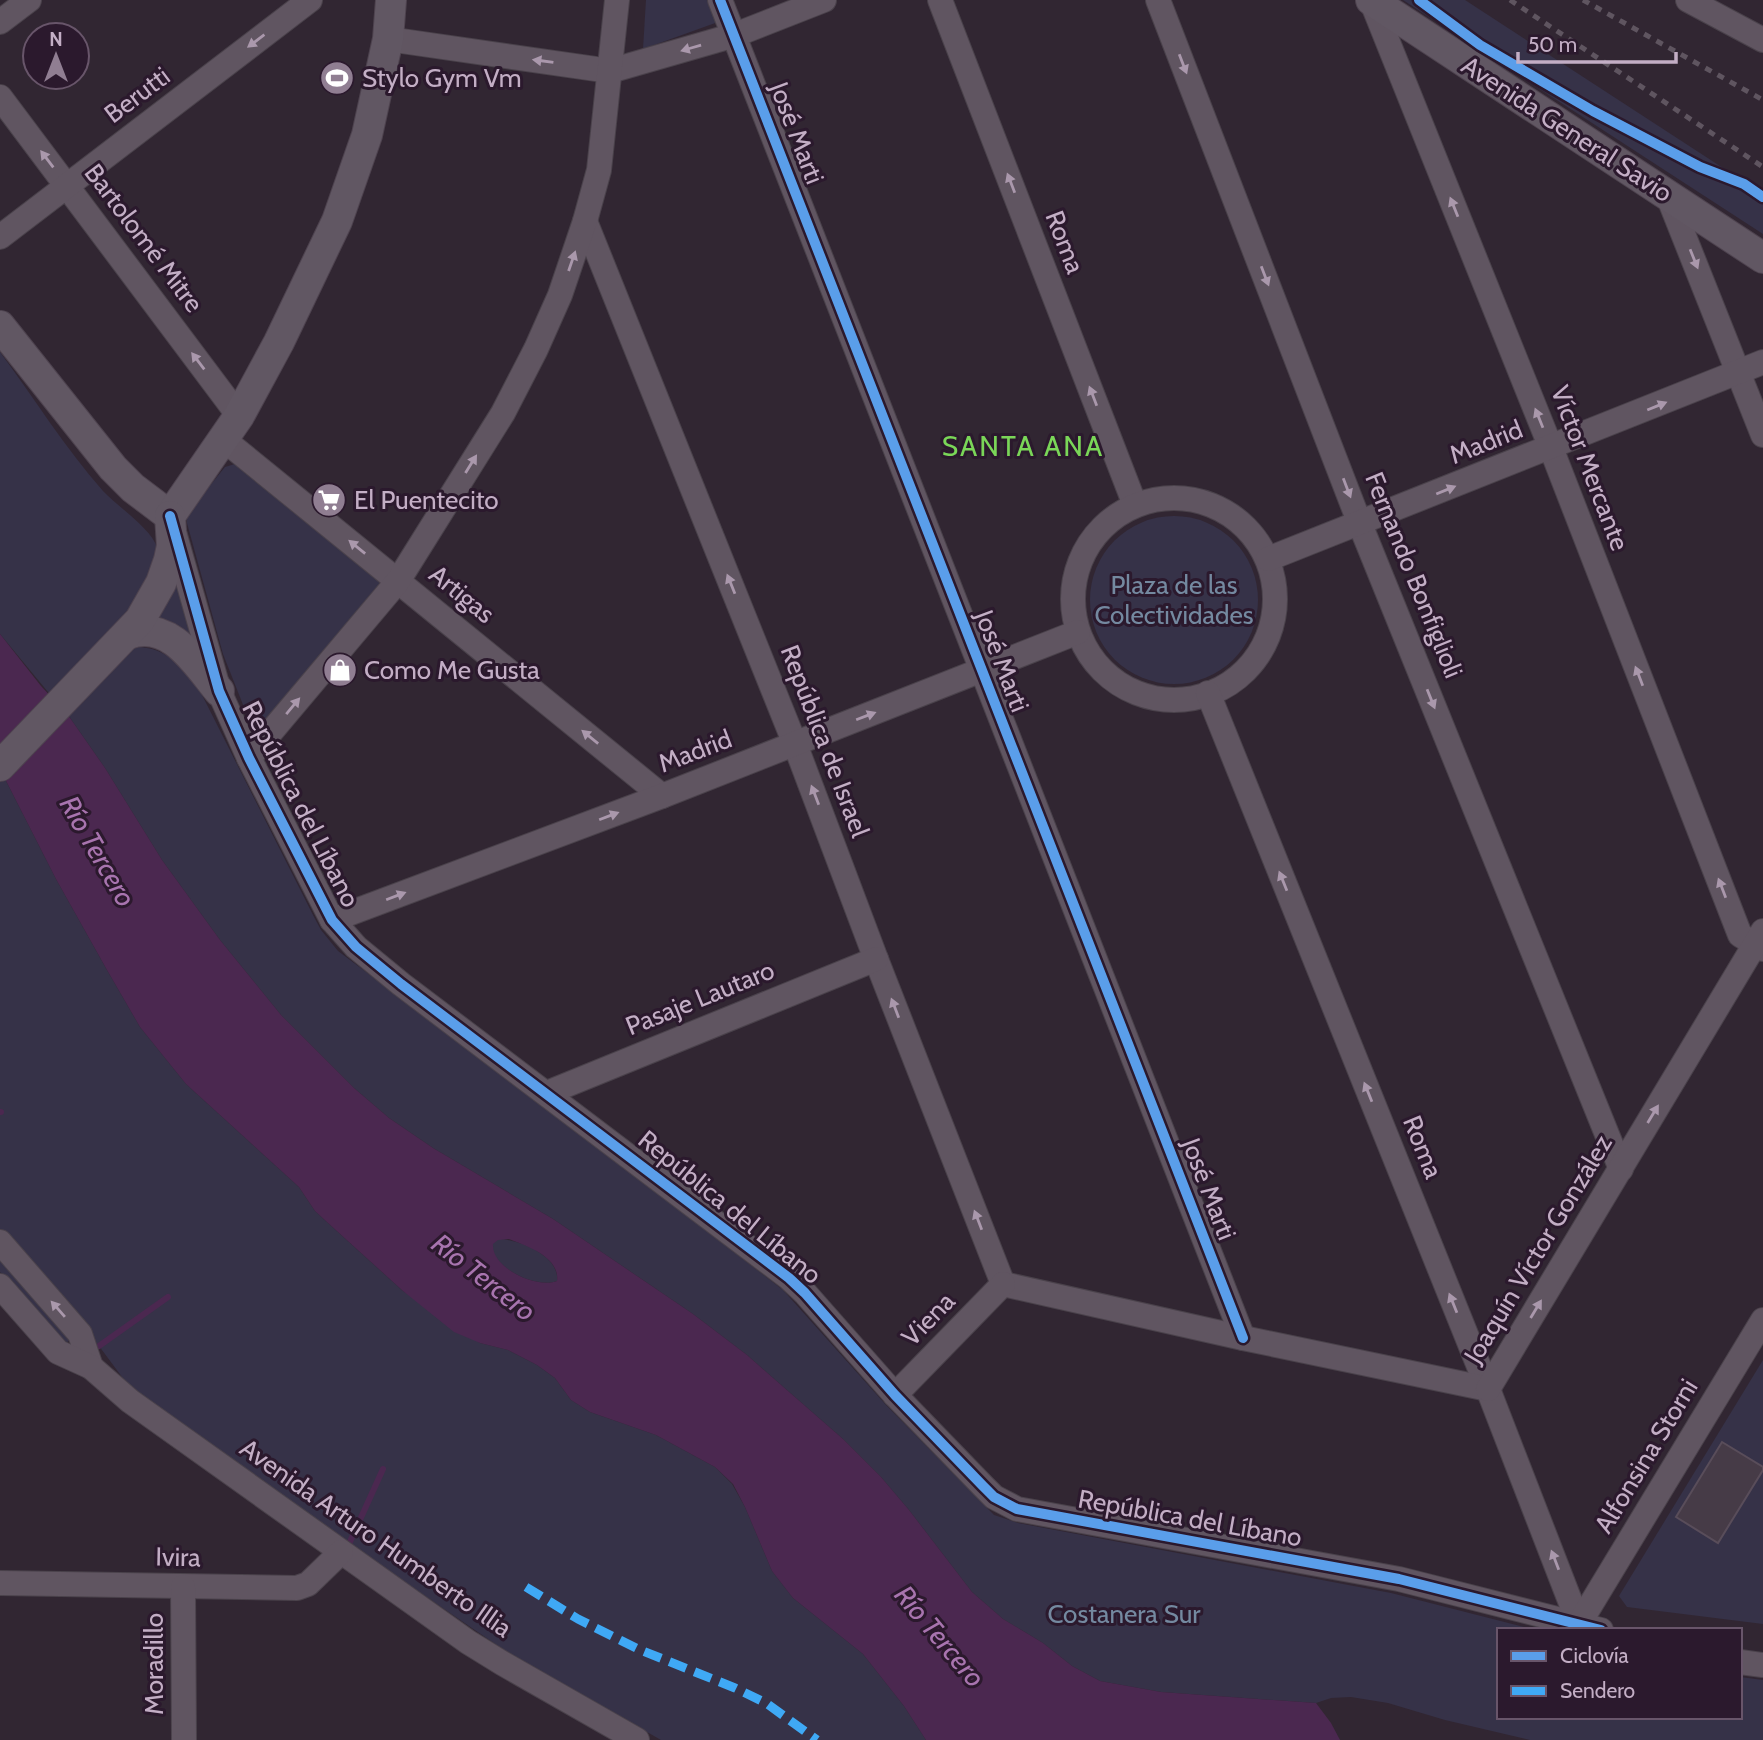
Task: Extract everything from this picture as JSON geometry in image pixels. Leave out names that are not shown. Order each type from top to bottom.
[{"type":"main road","points":[[0,766],[121,642],[155,596],[165,574],[172,546],[170,516],[231,427],[279,342],[337,221],[367,135],[388,39],[391,0]]},
{"type":"main road","name":"Avenida General Savio","points":[[1371,0],[1763,258]]},
{"type":"main road","points":[[0,326],[113,468],[133,488],[170,516]]},
{"type":"main road","points":[[121,642],[151,631],[168,637],[190,657],[219,691]]},
{"type":"street","points":[[0,22],[29,0]]},
{"type":"street","name":"Berutti","points":[[0,237],[310,0]]},
{"type":"street","points":[[249,758],[398,581],[503,413],[536,349],[560,295],[586,221],[598,170],[617,0]]},
{"type":"street","name":"José Marti","points":[[720,0],[1243,1338]]},
{"type":"street","points":[[388,39],[610,71],[735,35],[824,0]]},
{"type":"street","name":"Roma","points":[[940,0],[1135,505]]},
{"type":"street","name":"Fernando Bonfiglioli","points":[[1158,0],[1360,524],[1621,1169]]},
{"type":"street","name":"Víctor Mercante","points":[[1371,0],[1551,448],[1740,935],[1760,942]]},
{"type":"street","points":[[1688,0],[1759,33]]},
{"type":"street","name":"Bartolomé Mitre","points":[[0,97],[67,185],[231,427]]},
{"type":"street","points":[[1668,196],[1763,435]]},
{"type":"street","name":"República de Israel","points":[[586,221],[796,744],[876,959],[1003,1284]]},
{"type":"street","name":"Madrid","points":[[1268,559],[1763,362]]},
{"type":"street","name":"Artigas","points":[[231,427],[398,581],[662,796]]},
{"type":"street","points":[[1161,498],[1187,498],[1213,505],[1236,518],[1255,537],[1268,559],[1275,584],[1275,610],[1269,635],[1256,658],[1239,677],[1208,694],[1170,700],[1146,696],[1124,687],[1104,672],[1089,654],[1078,632],[1073,611],[1073,589],[1077,568],[1086,547],[1099,530],[1135,505],[1161,498]]},
{"type":"street","name":"República del Líbano","points":[[170,516],[219,691],[249,758],[332,920],[356,947],[401,984],[789,1278],[895,1395],[994,1497],[1017,1509],[1399,1580],[1590,1627]]},
{"type":"street","name":"Madrid","points":[[332,920],[662,796],[1078,632]]},
{"type":"street","name":"Roma","points":[[1208,694],[1488,1389],[1590,1627]]},
{"type":"street","name":"Joaquín Víctor González","points":[[1003,1284],[1488,1389],[1760,942]]},
{"type":"street","name":"Pasaje Lautaro","points":[[547,1093],[876,959]]},
{"type":"street","name":"Avenida Arturo Humberto Illia","points":[[0,1242],[80,1334],[92,1367]]},
{"type":"street","name":"Viena","points":[[895,1395],[1003,1284]]},
{"type":"street","name":"Avenida Arturo Humberto Illia","points":[[0,1286],[58,1352],[92,1367],[130,1401],[502,1663],[637,1740]]},
{"type":"street","name":"Alfonsina Storni","points":[[1590,1627],[1763,1320]]},
{"type":"street","name":"Ivira","points":[[0,1583],[297,1588],[314,1579],[341,1552]]},
{"type":"street","name":"Moradillo","points":[[183,1587],[184,1740]]},
{"type":"street","points":[[1742,1662],[1763,1665]]},
{"type":"green space","points":[[646,0],[709,0],[718,22],[643,49]]},
{"type":"green space","points":[[1403,0],[1465,0],[1763,194],[1763,234]]},
{"type":"green space","points":[[0,352],[89,475],[149,533],[158,549],[136,608],[53,698],[0,634]]},
{"type":"green space","points":[[238,463],[378,578],[380,584],[257,730],[251,725],[223,654],[187,523],[187,514],[225,467]]},
{"type":"green space","name":"Plaza de las Colectividades","points":[[1174,516],[1206,522],[1233,541],[1252,568],[1258,600],[1252,632],[1233,659],[1206,678],[1174,684],[1142,678],[1115,659],[1096,632],[1090,600],[1096,568],[1115,541],[1142,522]]},
{"type":"green space","points":[[176,579],[201,658],[146,624]]},
{"type":"green space","name":"Costanera Sur","points":[[134,647],[155,650],[180,666],[200,691],[314,917],[338,951],[783,1290],[886,1405],[994,1515],[1018,1523],[1391,1593],[1528,1628],[1497,1628],[1497,1719],[1742,1719],[1742,1677],[1763,1680],[1763,1740],[1530,1740],[1388,1703],[1351,1697],[1331,1698],[1316,1703],[1161,1692],[1100,1681],[1072,1666],[1043,1643],[1003,1619],[972,1592],[881,1477],[843,1439],[747,1355],[693,1314],[553,1219],[433,1148],[389,1118],[354,1088],[281,1015],[220,940],[162,860],[105,768],[68,715]]},
{"type":"green space","points":[[0,769],[56,879],[140,1027],[186,1084],[299,1187],[315,1211],[403,1291],[480,1343],[508,1350],[537,1365],[555,1378],[571,1400],[590,1412],[656,1435],[715,1467],[732,1484],[745,1507],[772,1571],[793,1598],[863,1654],[904,1706],[926,1740],[661,1740],[507,1652],[349,1544],[128,1385],[99,1346],[0,1230]]},
{"type":"green space","points":[[498,1239],[527,1246],[545,1257],[556,1272],[557,1281],[538,1282],[507,1268],[494,1253],[492,1244]]},
{"type":"green space","points":[[0,1253],[70,1337],[68,1342],[58,1340],[0,1272]]},
{"type":"green space","points":[[1763,1360],[1763,1624],[1627,1607],[1619,1596]]},
{"type":"water","name":"Río Tercero","points":[[0,634],[68,715],[105,768],[162,860],[220,940],[281,1015],[354,1088],[389,1118],[433,1148],[553,1219],[693,1314],[747,1355],[843,1439],[881,1477],[972,1592],[1003,1619],[1043,1643],[1072,1666],[1100,1681],[1161,1692],[1316,1703],[1340,1740],[926,1740],[904,1706],[863,1654],[793,1598],[772,1571],[733,1484],[715,1467],[656,1435],[590,1412],[571,1400],[555,1378],[508,1350],[480,1343],[454,1332],[403,1291],[315,1211],[299,1187],[186,1084],[140,1027],[56,879],[0,769]],"holes":[[[509,1239],[548,1259],[557,1273],[557,1281],[538,1282],[507,1268],[494,1253],[493,1244],[498,1240]]]},
{"type":"building","points":[[1722,1442],[1763,1467],[1763,1470],[1718,1543],[1676,1517]]},
{"type":"waterway","points":[[99,1346],[168,1297]]},
{"type":"waterway","points":[[349,1544],[383,1469]]},
{"type":"railway","points":[[1510,0],[1763,167]]},
{"type":"railway","points":[[1583,0],[1763,100]]},
{"type":"marked path","points":[[526,1587],[578,1619],[638,1649],[766,1703],[817,1740]]},
{"type":"cycle path","points":[[720,0],[1243,1338]]},
{"type":"cycle path","points":[[1419,0],[1480,45],[1593,111],[1700,167],[1744,184],[1763,197]]},
{"type":"cycle path","points":[[170,516],[219,691],[249,758],[332,920],[356,947],[401,984],[789,1278],[895,1395],[994,1497],[1017,1509],[1399,1579],[1593,1628]]},
{"type":"place","name":"Stylo Gym Vm","points":[[337,78]]},
{"type":"place","name":"El Puentecito","points":[[329,500]]},
{"type":"place","name":"Como Me Gusta","points":[[340,670]]},
{"type":"district","name":"SANTA ANA","points":[[1023,446]]}]
